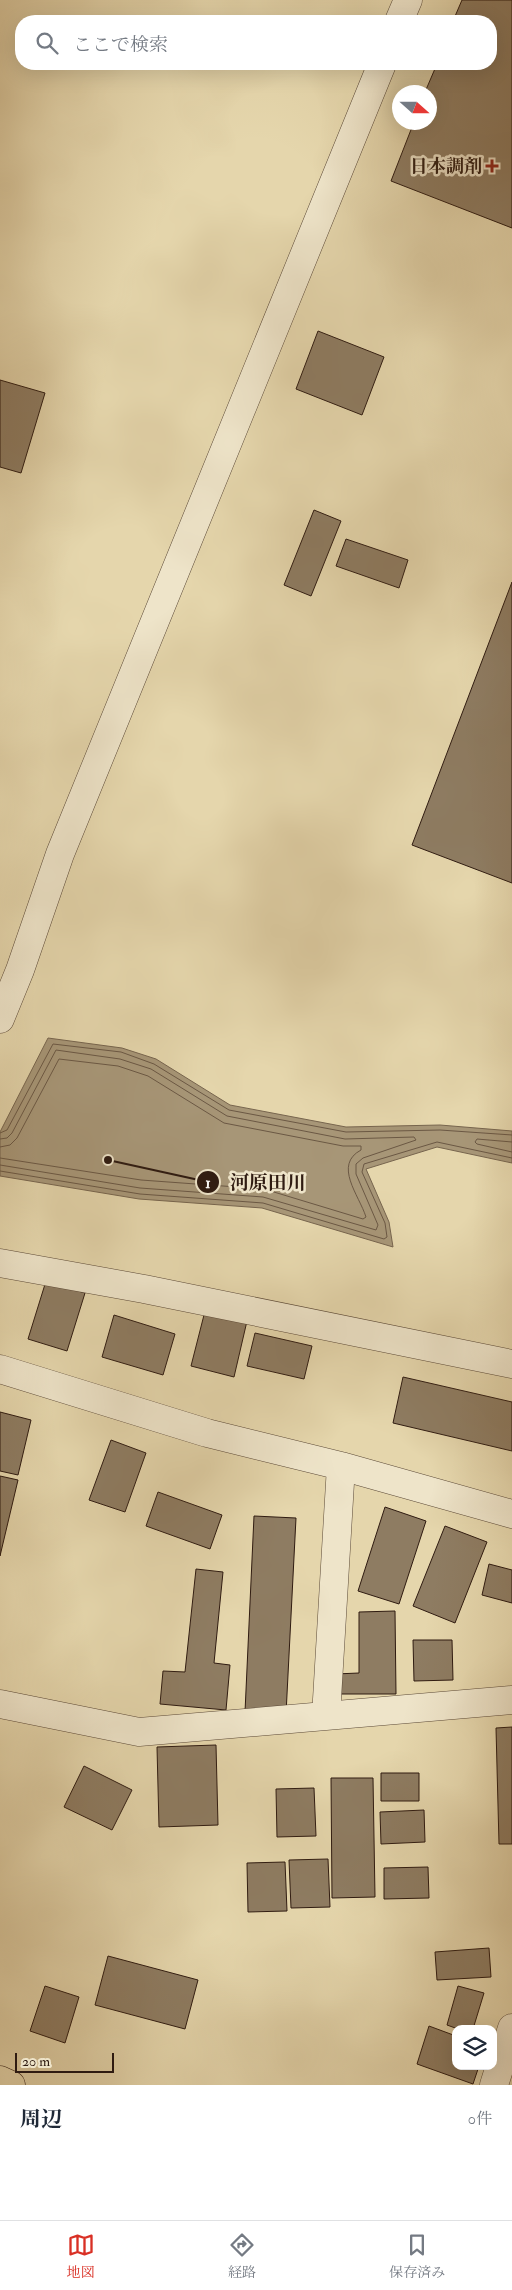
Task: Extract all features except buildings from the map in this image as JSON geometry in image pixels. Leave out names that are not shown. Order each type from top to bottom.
[{"type":"main road","points":[[0,2080],[11,2085]]},
{"type":"street","points":[[402,15],[408,0]]},
{"type":"street","points":[[0,1019],[68,835],[380,70]]},
{"type":"street","points":[[0,1263],[144,1289],[512,1364]]},
{"type":"street","points":[[0,1369],[208,1433],[341,1466],[512,1514]]},
{"type":"street","points":[[326,1716],[341,1466]]},
{"type":"street","points":[[0,1704],[140,1732],[512,1700]]},
{"type":"street","points":[[494,2085],[512,2028]]},
{"type":"water","points":[[48,1038],[122,1048],[156,1059],[230,1105],[346,1127],[440,1125],[512,1131],[512,1163],[437,1147],[366,1169],[389,1222],[393,1247],[262,1208],[139,1199],[0,1176],[0,1132]]},
{"type":"place","name":"日本調剤","points":[[492,166]]},
{"type":"place","name":"河原田川","points":[[108,1160]]}]
